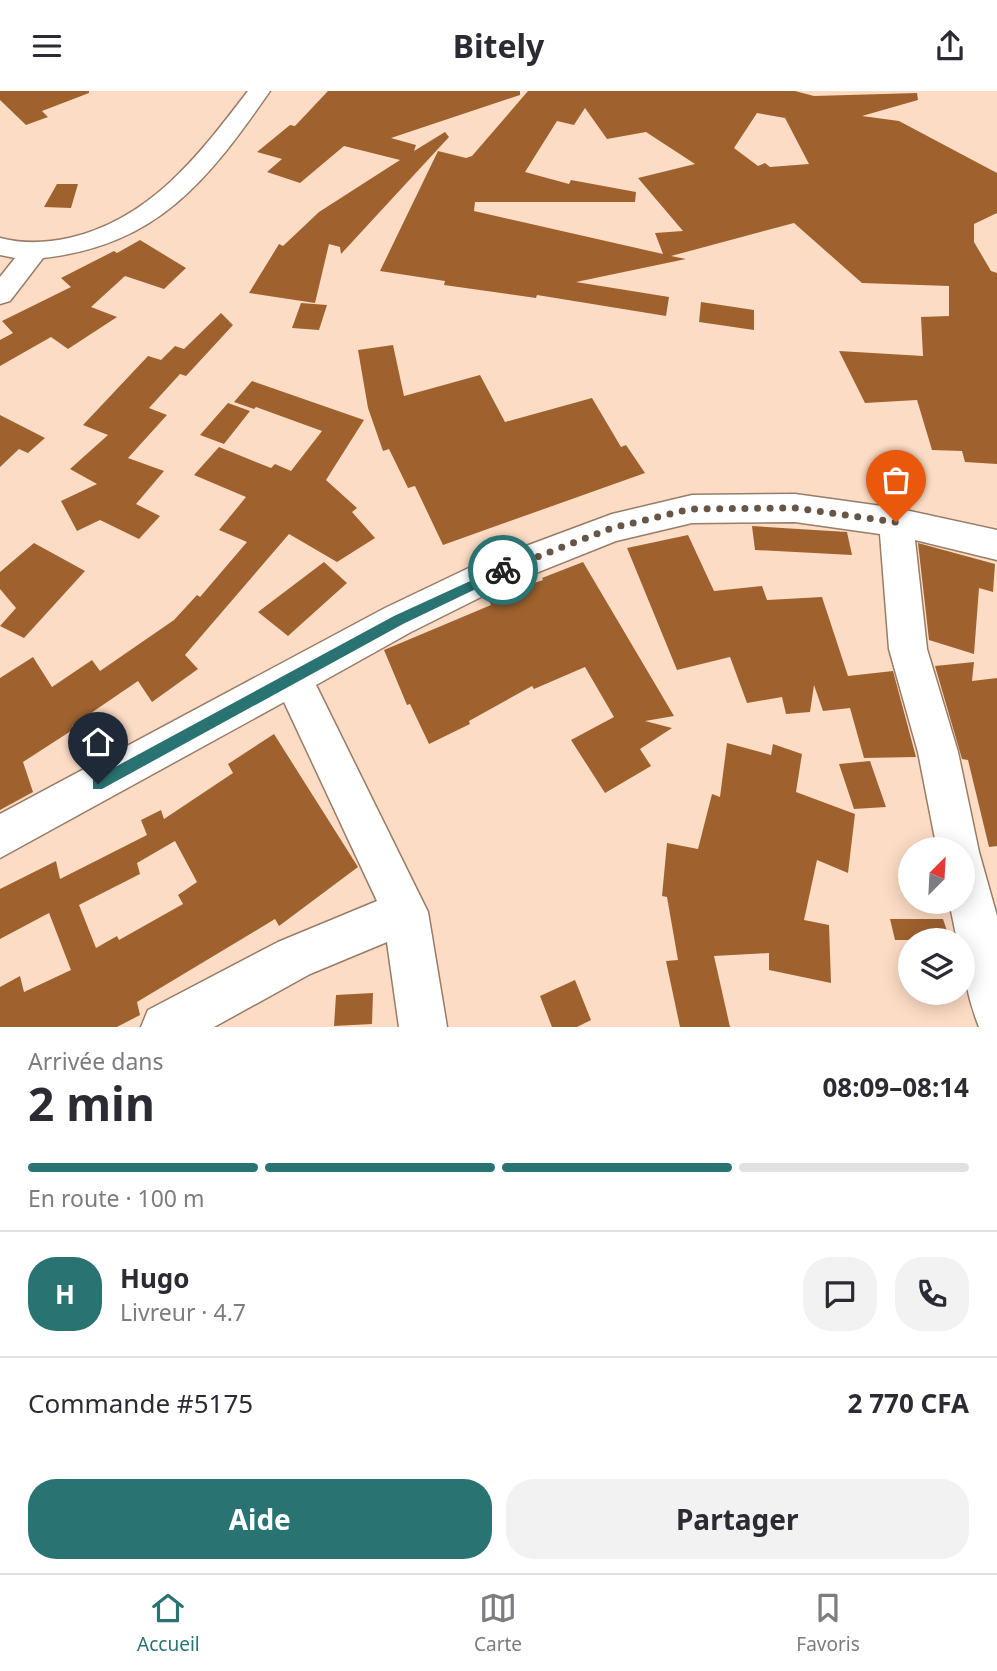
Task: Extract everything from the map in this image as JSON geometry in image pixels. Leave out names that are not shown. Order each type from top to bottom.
[{"type":"street","points":[[0,246],[34,252],[102,239],[134,225],[163,205],[188,182],[259,91]]},
{"type":"street","points":[[0,295],[34,252]]},
{"type":"street","points":[[0,837],[398,620],[488,576],[612,528],[691,509],[795,508],[896,522],[997,545]]},
{"type":"street","points":[[896,522],[908,649],[938,752],[956,837]]},
{"type":"street","points":[[293,679],[405,912],[423,1027]]},
{"type":"street","points":[[165,1027],[294,958],[405,912]]},
{"type":"street","points":[[974,914],[997,1012]]},
{"type":"building","points":[[0,91],[89,93],[42,111],[48,117],[26,125],[0,100]]},
{"type":"building","points":[[328,91],[520,91],[520,95],[391,138],[416,145],[414,151],[445,132],[449,137],[341,254],[340,247],[329,244],[315,303],[249,293],[279,244],[283,246],[319,212],[400,160],[344,146],[300,183],[267,172],[282,159],[257,152],[290,125],[295,126]]},
{"type":"building","points":[[528,91],[795,91],[814,96],[917,93],[918,100],[862,116],[899,121],[997,173],[997,213],[974,224],[974,242],[991,271],[997,273],[997,464],[965,462],[962,451],[932,450],[917,400],[865,403],[839,351],[923,356],[921,317],[949,316],[949,286],[862,283],[794,223],[671,256],[686,259],[576,282],[669,297],[666,316],[537,295],[536,298],[444,285],[445,281],[380,271],[438,151],[466,158],[472,156]],"holes":[[[585,108],[607,139],[646,132],[695,164],[638,178],[683,231],[655,233],[663,254],[474,211],[475,202],[635,202],[636,192],[571,180],[569,184],[525,172],[557,121],[574,125]],[[757,113],[785,118],[809,164],[770,167],[765,163],[758,166],[734,148]]]},
{"type":"building","points":[[57,184],[78,184],[71,208],[44,207]]},
{"type":"building","points":[[140,240],[186,268],[164,289],[125,276],[91,307],[117,317],[68,349],[51,337],[0,366],[0,340],[13,333],[2,321],[71,287],[61,278]]},
{"type":"building","points":[[701,302],[754,310],[754,330],[699,322]]},
{"type":"building","points":[[301,303],[327,305],[319,330],[292,328]]},
{"type":"building","points":[[221,313],[233,325],[186,376],[180,374],[149,408],[167,415],[128,458],[164,471],[136,504],[160,516],[139,539],[100,520],[77,531],[61,501],[97,484],[70,469],[108,435],[83,425],[148,356],[161,360],[175,346],[184,349]]},
{"type":"building","points":[[393,345],[404,396],[480,375],[505,422],[592,398],[621,447],[626,445],[645,473],[443,545],[415,486],[408,488],[389,449],[383,451],[368,408],[358,350]]},
{"type":"building","points":[[252,381],[364,420],[326,480],[357,508],[352,512],[375,538],[337,562],[289,534],[185,655],[198,669],[152,702],[138,681],[72,726],[74,729],[23,762],[33,792],[0,810],[0,678],[33,657],[52,687],[92,660],[100,671],[174,620],[197,595],[200,597],[247,542],[219,530],[246,497],[194,475],[219,447],[271,468],[275,464],[291,471],[322,431],[256,407],[254,409],[234,402]]},
{"type":"building","points":[[228,403],[250,411],[224,444],[200,435]]},
{"type":"building","points":[[0,415],[45,438],[28,453],[19,449],[0,467]]},
{"type":"building","points":[[752,526],[847,532],[852,555],[755,550]]},
{"type":"building","points":[[688,535],[714,591],[762,586],[767,600],[822,597],[848,676],[893,671],[916,757],[864,758],[850,708],[823,711],[814,685],[810,712],[786,714],[782,697],[747,703],[730,657],[677,670],[627,548]]},
{"type":"building","points":[[34,543],[85,571],[24,638],[0,626],[16,608],[0,589],[0,572]]},
{"type":"building","points":[[918,543],[995,564],[993,592],[979,588],[974,654],[929,640]]},
{"type":"building","points":[[324,562],[347,583],[288,636],[258,612]]},
{"type":"building","points":[[583,562],[674,716],[645,721],[672,728],[640,749],[651,766],[605,793],[571,740],[614,717],[585,667],[534,689],[532,686],[469,721],[470,724],[429,744],[410,704],[407,705],[384,650],[491,605],[488,599],[543,580],[542,578]]},
{"type":"building","points":[[974,662],[972,681],[997,678],[997,846],[989,847],[968,760],[962,759],[935,666]]},
{"type":"building","points":[[274,734],[358,867],[279,926],[275,919],[137,1002],[140,1015],[117,1027],[0,1027],[0,987],[20,976],[24,992],[71,970],[49,913],[0,939],[0,889],[56,861],[60,879],[147,835],[141,820],[161,810],[164,819],[233,773],[228,764]],"holes":[[[175,841],[197,882],[178,895],[183,904],[119,940],[117,936],[96,948],[79,905],[140,874],[137,863]]]},
{"type":"building","points":[[727,743],[771,755],[773,744],[802,754],[796,792],[855,814],[848,873],[817,860],[804,920],[829,925],[831,983],[769,970],[769,953],[714,956],[730,1027],[680,1027],[666,961],[678,960],[667,897],[662,896],[667,843],[698,849],[712,794],[720,797]]},
{"type":"building","points":[[870,761],[886,807],[854,809],[839,764]]},
{"type":"building","points":[[890,919],[943,919],[946,928],[898,928],[898,940],[895,940]]},
{"type":"building","points":[[575,980],[591,1020],[577,1027],[552,1027],[540,996]]},
{"type":"building","points":[[373,993],[372,1024],[334,1026],[336,995]]},
{"type":"way so far","points":[[503,570],[612,528],[691,509],[795,508],[896,522]]},
{"type":"route","points":[[98,784],[398,620],[503,570]]}]
